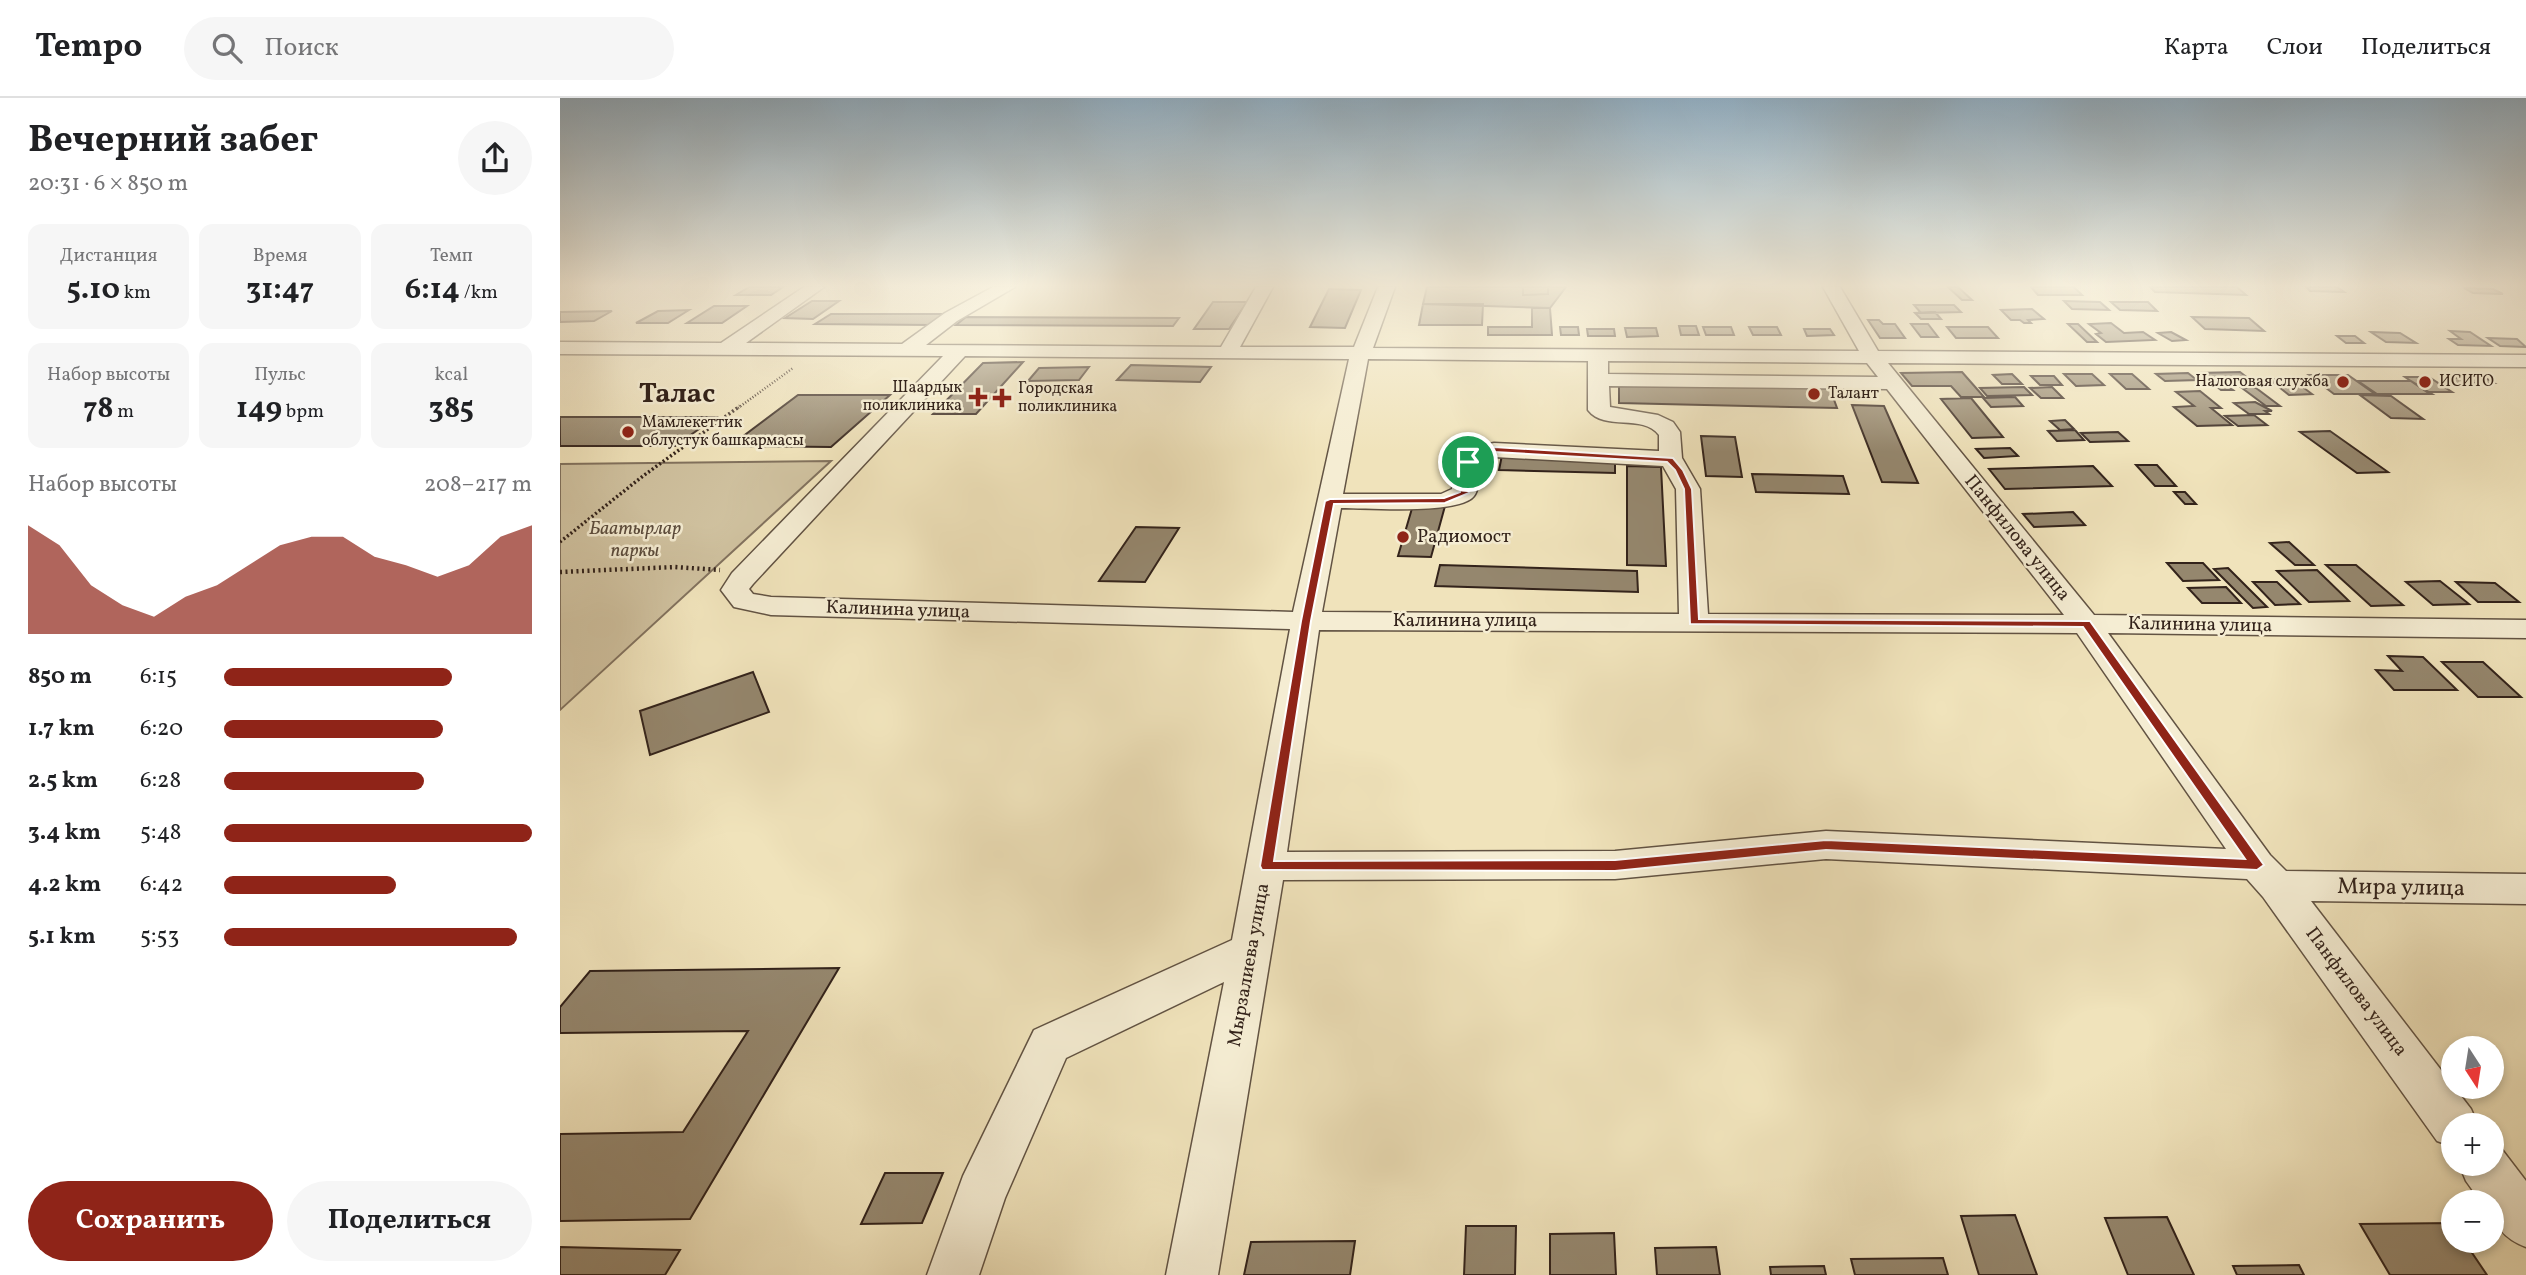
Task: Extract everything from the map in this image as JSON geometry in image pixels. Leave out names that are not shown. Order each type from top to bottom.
[{"type":"street","points":[[722,351],[736,342]]},
{"type":"street","points":[[904,352],[918,342]]},
{"type":"street","points":[[1227,352],[1233,342]]},
{"type":"street","name":"Мырзалиева улица","points":[[1192,1275],[1266,866],[1306,621],[1365,342]]},
{"type":"street","name":"Панфилова улица","points":[[1863,342],[2086,624],[2267,876],[2445,1113]]},
{"type":"street","points":[[560,348],[2526,361]]},
{"type":"street","points":[[742,579],[958,352]]},
{"type":"street","points":[[1598,354],[1599,410],[1606,414],[1657,421],[1666,426],[1671,434],[1670,459],[1688,489],[1694,622]]},
{"type":"street","points":[[1598,380],[1893,383]]},
{"type":"street","points":[[1330,501],[1445,501],[1464,493],[1468,462],[1478,453],[1494,450],[1670,459]]},
{"type":"street","name":"Калинина улица","points":[[742,579],[735,590],[744,601],[771,606],[1306,621],[2086,624],[2526,629]]},
{"type":"street","name":"Мира улица","points":[[1266,866],[1615,865],[1826,845],[2267,876],[2526,889]]},
{"type":"street","points":[[953,1275],[981,1194],[1050,1044],[1251,950]]},
{"type":"street","points":[[2492,1176],[2526,1222]]},
{"type":"path","points":[[560,542],[643,476],[793,368]]},
{"type":"path","points":[[560,572],[675,567],[734,572],[742,579]]},
{"type":"green space","name":"Баатырлар паркы","points":[[831,461],[560,710],[560,464]]},
{"type":"building","points":[[2453,342],[2485,342],[2491,346],[2458,345]]},
{"type":"building","points":[[2494,342],[2520,342],[2526,347],[2500,346]]},
{"type":"building","points":[[1023,362],[976,414],[933,414],[983,363]]},
{"type":"building","points":[[1131,365],[1211,367],[1200,382],[1117,380]]},
{"type":"building","points":[[1089,367],[1079,380],[1028,381],[1039,368]]},
{"type":"building","points":[[1962,372],[1984,397],[1961,397],[1951,386],[1912,386],[1901,373]]},
{"type":"building","points":[[2240,372],[2257,385],[2227,385],[2233,390],[2221,390],[2199,373]]},
{"type":"building","points":[[2188,373],[2197,380],[2165,381],[2156,374]]},
{"type":"building","points":[[2012,374],[2022,384],[2002,384],[1993,375]]},
{"type":"building","points":[[2064,374],[2092,374],[2104,385],[2076,386]]},
{"type":"building","points":[[2110,374],[2132,374],[2149,389],[2126,389]]},
{"type":"building","points":[[2309,375],[2348,375],[2375,394],[2334,394]]},
{"type":"building","points":[[2031,376],[2054,376],[2062,385],[2040,385]]},
{"type":"building","points":[[2405,377],[2429,377],[2452,392],[2427,392]]},
{"type":"building","points":[[2484,377],[2494,383],[2456,383],[2447,378]]},
{"type":"building","points":[[2269,379],[2292,379],[2312,394],[2289,395]]},
{"type":"building","points":[[1619,381],[1829,386],[1837,408],[1619,403]]},
{"type":"building","points":[[2358,381],[2411,381],[2432,394],[2377,394]]},
{"type":"building","points":[[2024,387],[2032,395],[1987,396],[1980,388]]},
{"type":"building","points":[[2052,387],[2063,398],[2041,398],[2030,388]]},
{"type":"building","points":[[2242,388],[2256,388],[2280,406],[2266,406]]},
{"type":"building","points":[[2200,391],[2221,408],[2211,408],[2232,425],[2197,426],[2174,407],[2194,406],[2176,392]]},
{"type":"building","points":[[798,395],[890,395],[831,447],[730,446]]},
{"type":"building","points":[[2360,395],[2391,396],[2423,419],[2391,418]]},
{"type":"building","points":[[2015,397],[2023,406],[1991,407],[1983,398]]},
{"type":"building","points":[[1971,398],[2003,437],[1972,438],[1941,399]]},
{"type":"building","points":[[2255,402],[2272,411],[2265,411],[2269,414],[2249,414],[2234,403]]},
{"type":"building","points":[[1852,405],[1884,406],[1918,483],[1882,482]]},
{"type":"building","points":[[2254,415],[2267,425],[2238,426],[2225,416]]},
{"type":"building","name":"Мамлекеттик облустук башкармасы","points":[[560,417],[716,417],[675,446],[560,446]]},
{"type":"building","points":[[2065,420],[2074,429],[2060,430],[2050,421]]},
{"type":"building","points":[[2075,430],[2084,440],[2057,441],[2048,431]]},
{"type":"building","points":[[2330,431],[2388,472],[2357,473],[2300,432]]},
{"type":"building","points":[[2118,432],[2128,441],[2090,442],[2081,433]]},
{"type":"building","points":[[1701,436],[1735,437],[1742,477],[1706,476]]},
{"type":"building","points":[[2010,448],[2018,456],[1984,458],[1976,449]]},
{"type":"building","points":[[1502,455],[1615,458],[1615,473],[1499,470]]},
{"type":"building","points":[[2136,465],[2157,465],[2176,486],[2155,486]]},
{"type":"building","points":[[1627,466],[1661,467],[1666,566],[1627,565]]},
{"type":"building","points":[[2093,466],[2112,486],[2005,489],[1989,469]]},
{"type":"building","points":[[1752,474],[1843,476],[1849,494],[1756,492]]},
{"type":"building","points":[[2174,492],[2185,492],[2196,504],[2185,504]]},
{"type":"building","points":[[1413,505],[1445,506],[1431,557],[1398,556]]},
{"type":"building","points":[[2073,512],[2085,525],[2034,527],[2023,514]]},
{"type":"building","points":[[1136,527],[1179,528],[1145,582],[1099,581]]},
{"type":"building","points":[[2289,542],[2314,565],[2295,565],[2270,543]]},
{"type":"building","points":[[2167,563],[2203,563],[2219,580],[2183,581]]},
{"type":"building","points":[[1440,565],[1637,571],[1638,592],[1435,586]]},
{"type":"building","points":[[2326,565],[2356,565],[2403,605],[2371,606]]},
{"type":"building","points":[[2228,568],[2267,607],[2253,608],[2214,569]]},
{"type":"building","points":[[2317,570],[2349,601],[2309,602],[2277,571]]},
{"type":"building","points":[[2440,581],[2469,604],[2433,605],[2406,582]]},
{"type":"building","points":[[2253,582],[2277,582],[2300,604],[2275,605]]},
{"type":"building","points":[[2456,582],[2495,583],[2519,602],[2478,602]]},
{"type":"building","points":[[2226,587],[2241,603],[2202,603],[2188,588]]},
{"type":"building","points":[[2388,656],[2423,657],[2457,690],[2394,690],[2376,670],[2402,671]]},
{"type":"building","points":[[2442,662],[2483,662],[2521,697],[2478,697]]},
{"type":"building","points":[[753,672],[769,712],[650,755],[640,711]]},
{"type":"building","points":[[839,968],[690,1219],[560,1221],[560,1134],[683,1132],[748,1031],[560,1033],[560,1007],[590,971]]},
{"type":"building","points":[[885,1173],[943,1173],[922,1223],[861,1224]]},
{"type":"building","points":[[2015,1215],[2037,1275],[1979,1275],[1961,1216]]},
{"type":"building","points":[[2167,1217],[2194,1275],[2128,1275],[2105,1218]]},
{"type":"building","points":[[2441,1223],[2441,1253],[2472,1253],[2487,1275],[2390,1275],[2360,1224]]},
{"type":"building","points":[[1466,1226],[1516,1226],[1515,1275],[1464,1275]]},
{"type":"building","points":[[1614,1233],[1616,1275],[1550,1275],[1550,1234]]},
{"type":"building","points":[[1355,1241],[1350,1275],[1244,1275],[1251,1242]]},
{"type":"building","points":[[560,1247],[680,1250],[665,1275],[560,1275]]},
{"type":"building","points":[[1716,1247],[1720,1275],[1657,1275],[1655,1248]]},
{"type":"building","points":[[1943,1258],[1948,1275],[1855,1275],[1851,1259]]},
{"type":"building","points":[[2299,1265],[2304,1275],[2237,1275],[2233,1266]]},
{"type":"building","points":[[1824,1266],[1826,1275],[1771,1275],[1770,1267]]},
{"type":"place","name":"Налоговая служба","points":[[2343,382]]},
{"type":"place","name":"ИСИТО","points":[[2425,382]]},
{"type":"place","name":"Талант","points":[[1814,394]]},
{"type":"place","name":"Шаардык поликлиника","points":[[978,397]]},
{"type":"place","name":"Городская поликлиника","points":[[1002,398]]},
{"type":"place","name":"Мамлекеттик облустук башкармасы","points":[[628,432]]},
{"type":"place","name":"Радиомост","points":[[1403,537]]},
{"type":"district","name":"Талас","points":[[677,394]]},
{"type":"route","points":[[1494,450],[1670,459],[1688,489],[1694,622],[2086,624],[2257,865],[1826,845],[1615,865],[1266,866],[1306,621],[1330,501],[1445,501],[1464,493],[1468,462],[1478,453],[1494,450]]}]
